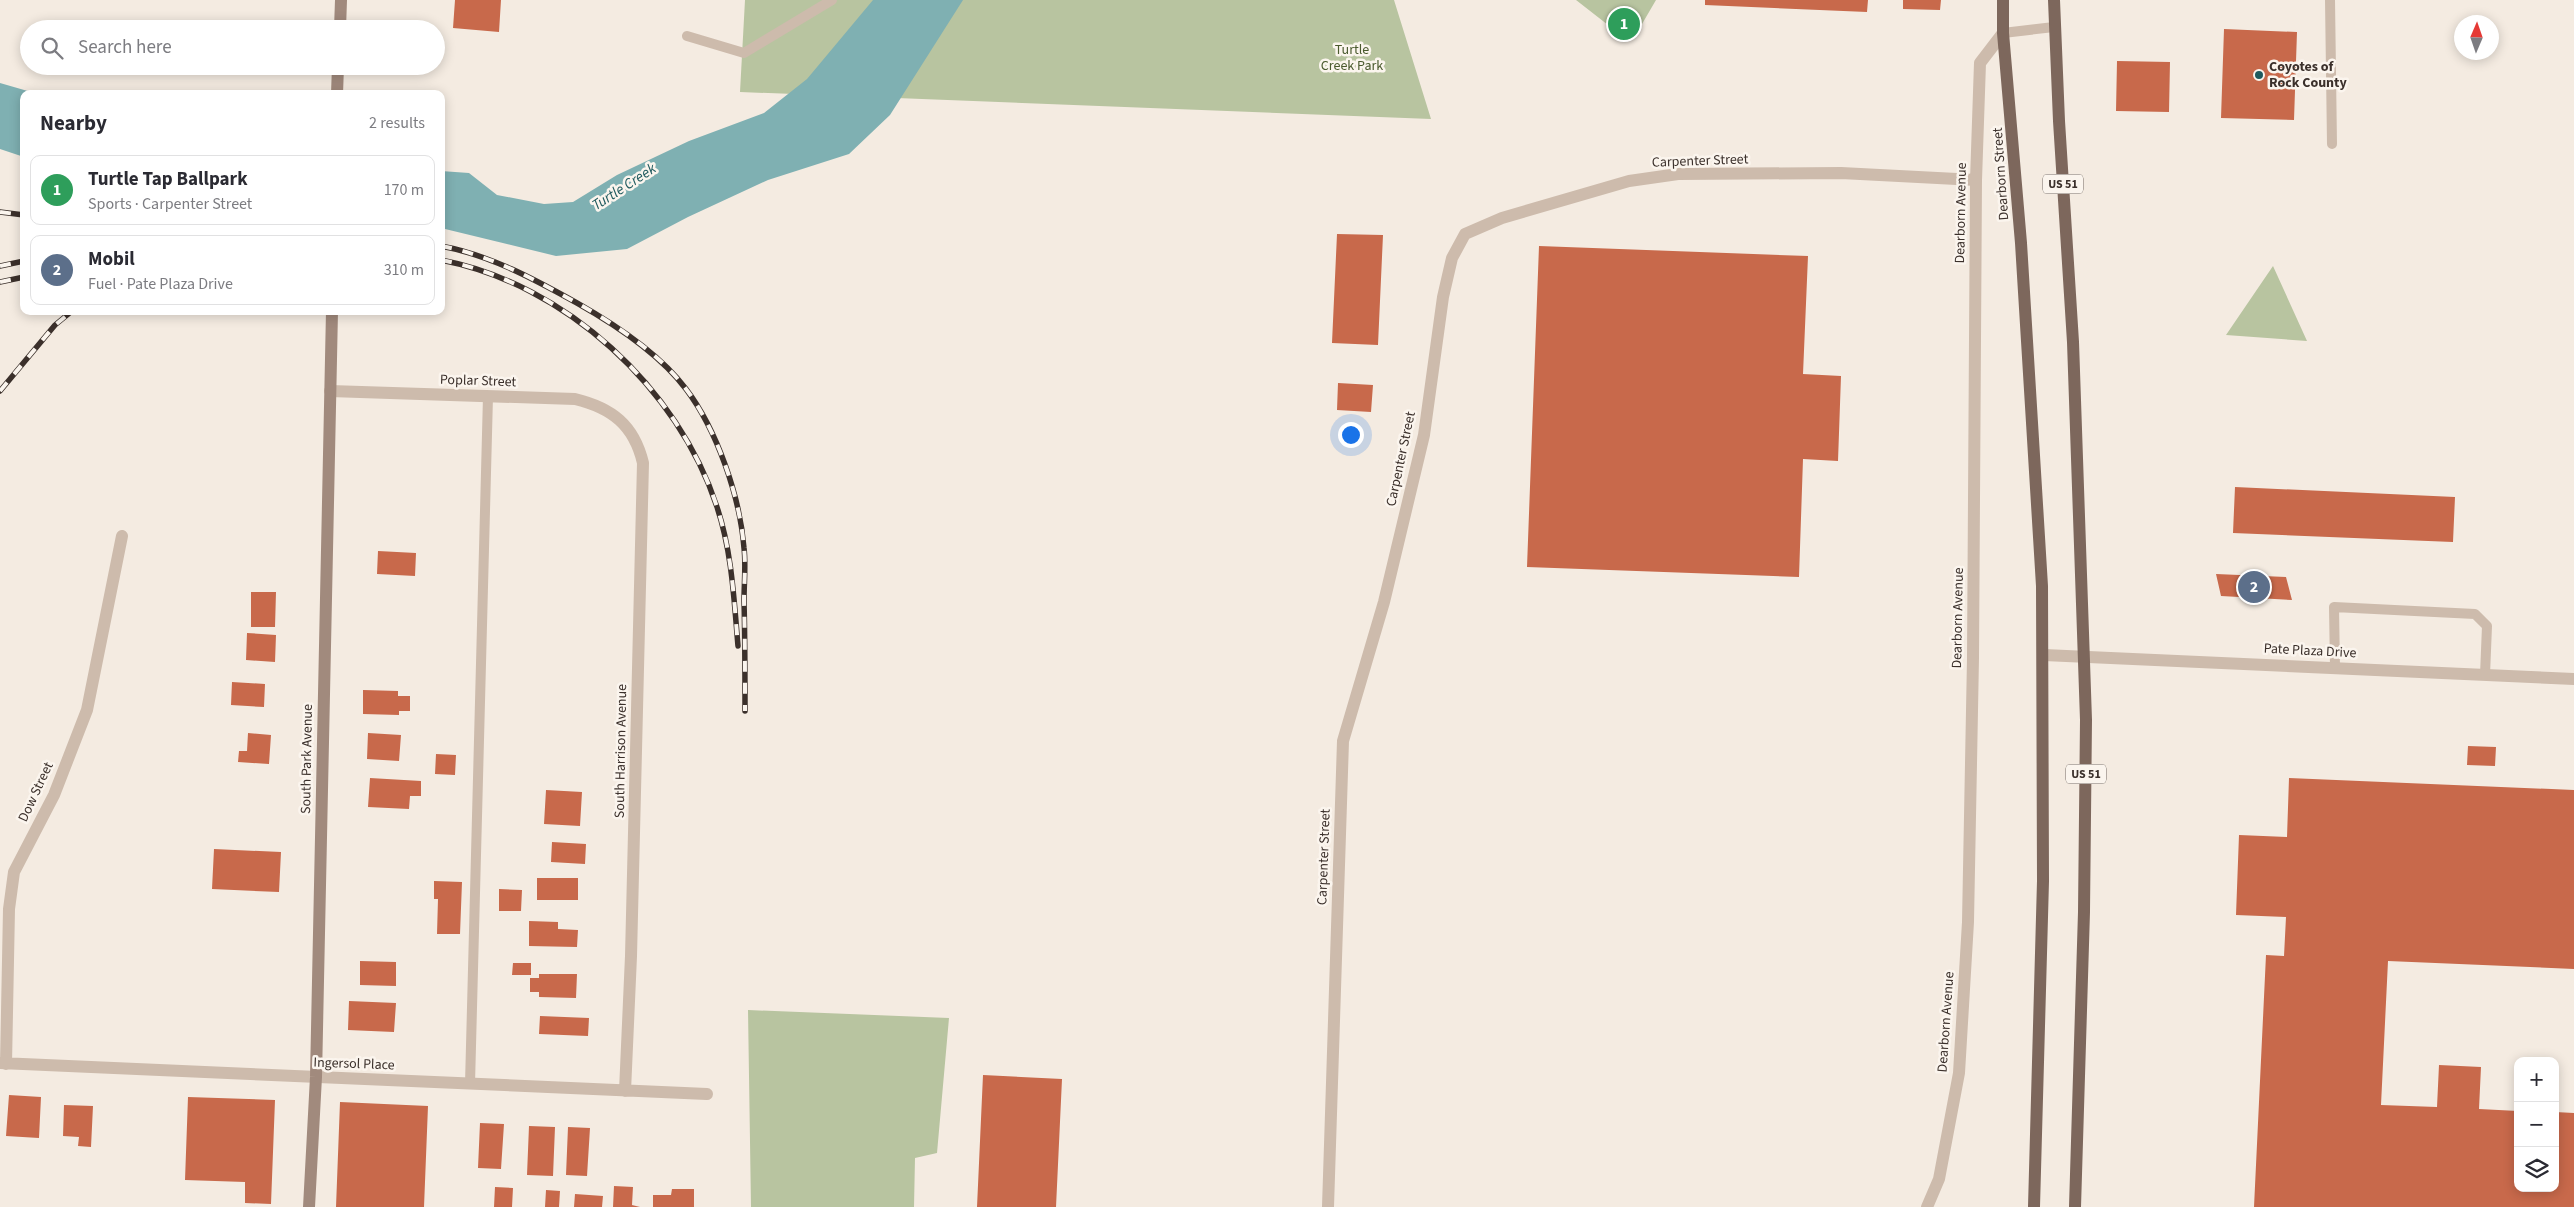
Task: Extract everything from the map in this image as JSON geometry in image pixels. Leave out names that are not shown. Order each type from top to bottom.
[{"type":"main road","name":"Dearborn Street","points":[[2003,0],[2003,33],[2028,346],[2042,586],[2044,655],[2043,881],[2034,1207]]},
{"type":"main road","name":"US 51","points":[[2054,0],[2073,342],[2085,656],[2084,912],[2075,1207]]},
{"type":"street","points":[[340,20],[341,0]]},
{"type":"street","name":"Dearborn Avenue","points":[[1927,1207],[1939,1179],[1959,1073],[1968,922],[1973,648],[1976,180],[1980,63],[2003,33]]},
{"type":"street","points":[[337,90],[338,75]]},
{"type":"street","name":"Carpenter Street","points":[[1328,1207],[1343,741],[1384,602],[1424,435],[1443,297],[1452,258],[1465,234],[1502,218],[1629,180],[1678,174],[1842,174],[1976,180]]},
{"type":"street","name":"South Park Avenue","points":[[309,1207],[316,1077],[332,315]]},
{"type":"street","name":"Poplar Street","points":[[330,391],[575,399],[605,409],[619,420]]},
{"type":"street","name":"South Harrison Avenue","points":[[619,420],[638,443],[643,463],[631,956],[625,1091]]},
{"type":"street","name":"Dow Street","points":[[3,1063],[5,909],[14,872],[54,795],[87,710],[122,536]]},
{"type":"street","name":"Pate Plaza Drive","points":[[2044,655],[2574,679]]},
{"type":"street","name":"Ingersol Place","points":[[3,1063],[707,1094]]},
{"type":"lane","points":[[687,36],[744,53],[832,0]]},
{"type":"lane","points":[[2330,0],[2332,144]]},
{"type":"lane","points":[[2003,33],[2054,27]]},
{"type":"lane","points":[[470,1084],[488,396]]},
{"type":"lane","points":[[2335,668],[2334,607],[2475,614],[2487,626],[2486,675]]},
{"type":"green space","name":"Turtle Creek Park","points":[[745,0],[1394,0],[1431,119],[740,92]]},
{"type":"green space","points":[[1576,0],[1656,0],[1635,36],[1626,39]]},
{"type":"green space","points":[[2273,266],[2307,341],[2226,335]]},
{"type":"green space","points":[[748,1010],[949,1018],[937,1153],[915,1158],[914,1207],[751,1207]]},
{"type":"water","name":"Turtle Creek","points":[[873,0],[963,0],[890,115],[849,154],[768,180],[688,217],[627,249],[556,256],[445,229],[445,171],[469,173],[497,195],[544,204],[573,202],[617,175],[689,141],[764,113],[807,79]]},
{"type":"water","points":[[0,83],[24,90],[20,90],[20,156],[0,149]]},
{"type":"building","points":[[455,0],[501,0],[499,32],[453,28]]},
{"type":"building","points":[[1705,0],[1868,0],[1867,12],[1705,5]]},
{"type":"building","points":[[1903,0],[1941,0],[1940,10],[1903,9]]},
{"type":"building","name":"Coyotes of Rock County","points":[[2224,29],[2297,32],[2294,120],[2221,118]]},
{"type":"building","points":[[2117,61],[2170,62],[2169,112],[2116,111]]},
{"type":"building","points":[[1337,234],[1383,235],[1378,345],[1332,343]]},
{"type":"building","points":[[1539,246],[1808,256],[1803,374],[1841,376],[1838,461],[1803,459],[1799,577],[1527,567]]},
{"type":"building","points":[[1338,383],[1373,385],[1371,412],[1337,410]]},
{"type":"building","points":[[2235,487],[2455,497],[2453,542],[2233,533]]},
{"type":"building","points":[[378,551],[416,553],[415,576],[377,574]]},
{"type":"building","points":[[2216,574],[2286,577],[2292,600],[2221,596]]},
{"type":"building","points":[[251,592],[276,592],[275,627],[251,627]]},
{"type":"building","points":[[247,633],[276,635],[275,662],[246,660]]},
{"type":"building","points":[[232,682],[265,684],[264,707],[231,705]]},
{"type":"building","points":[[363,690],[398,691],[398,696],[410,696],[410,711],[399,711],[399,715],[363,714]]},
{"type":"building","points":[[248,733],[271,735],[269,764],[238,762],[239,751],[247,751]]},
{"type":"building","points":[[368,733],[401,735],[399,761],[367,759]]},
{"type":"building","points":[[2468,746],[2496,747],[2495,766],[2467,765]]},
{"type":"building","points":[[436,754],[456,755],[455,775],[435,774]]},
{"type":"building","points":[[370,778],[421,781],[421,796],[410,796],[409,809],[368,807]]},
{"type":"building","points":[[2289,778],[2574,790],[2574,969],[2388,961],[2381,1105],[2437,1107],[2439,1065],[2481,1067],[2479,1109],[2514,1111],[2514,1192],[2559,1192],[2559,1112],[2574,1113],[2574,1207],[2254,1207],[2266,955],[2284,956],[2286,917],[2236,915],[2239,835],[2287,837]]},
{"type":"building","points":[[546,790],[582,792],[580,826],[544,824]]},
{"type":"building","points":[[552,842],[586,844],[585,864],[551,862]]},
{"type":"building","points":[[214,849],[281,852],[279,892],[212,889]]},
{"type":"building","points":[[537,878],[578,878],[578,900],[537,900]]},
{"type":"building","points":[[434,881],[462,882],[460,934],[437,934],[438,899],[434,899]]},
{"type":"building","points":[[499,889],[522,890],[521,911],[499,911]]},
{"type":"building","points":[[529,921],[558,922],[558,929],[578,930],[577,947],[529,946]]},
{"type":"building","points":[[360,961],[396,962],[396,986],[360,985]]},
{"type":"building","points":[[513,963],[531,963],[531,975],[512,975]]},
{"type":"building","points":[[539,974],[577,974],[576,998],[539,997],[539,992],[530,992],[530,978],[539,978]]},
{"type":"building","points":[[349,1001],[396,1003],[394,1032],[348,1030]]},
{"type":"building","points":[[540,1016],[589,1018],[588,1036],[539,1034]]},
{"type":"building","points":[[983,1075],[1062,1079],[1056,1207],[977,1207]]},
{"type":"building","points":[[9,1095],[41,1097],[39,1138],[6,1136]]},
{"type":"building","points":[[188,1097],[275,1100],[271,1204],[245,1203],[245,1182],[185,1180]]},
{"type":"building","points":[[340,1102],[428,1106],[424,1207],[336,1207]]},
{"type":"building","points":[[64,1105],[93,1106],[91,1147],[78,1146],[79,1137],[63,1136]]},
{"type":"building","points":[[480,1123],[504,1124],[501,1169],[478,1168]]},
{"type":"building","points":[[529,1126],[555,1127],[553,1176],[527,1175]]},
{"type":"building","points":[[568,1127],[590,1128],[587,1176],[566,1175]]},
{"type":"building","points":[[614,1186],[633,1187],[632,1205],[640,1207],[613,1207]]},
{"type":"building","points":[[495,1187],[513,1188],[512,1207],[494,1207]]},
{"type":"building","points":[[672,1189],[694,1189],[694,1207],[653,1207],[653,1195],[671,1195]]},
{"type":"building","points":[[546,1190],[560,1191],[559,1207],[545,1207]]},
{"type":"building","points":[[575,1194],[603,1196],[602,1207],[574,1207]]},
{"type":"railway","points":[[0,212],[20,214]]},
{"type":"railway","points":[[445,247],[477,255],[511,269],[561,294],[607,321],[663,363],[686,389],[697,406],[708,424],[725,465],[738,507],[742,528],[745,561],[745,711]]},
{"type":"railway","points":[[445,261],[487,273],[531,292],[573,317],[611,348],[645,383],[675,422],[699,463],[722,524],[734,594],[738,646]]},
{"type":"railway","points":[[0,266],[20,262]]},
{"type":"railway","points":[[0,282],[20,278]]},
{"type":"railway","points":[[0,391],[55,325],[67,315]]},
{"type":"place","name":"Turtle Tap Ballpark","points":[[1624,24]]},
{"type":"place","name":"Coyotes of Rock County","points":[[2259,75]]},
{"type":"place","name":"Mobil","points":[[2254,587]]}]
